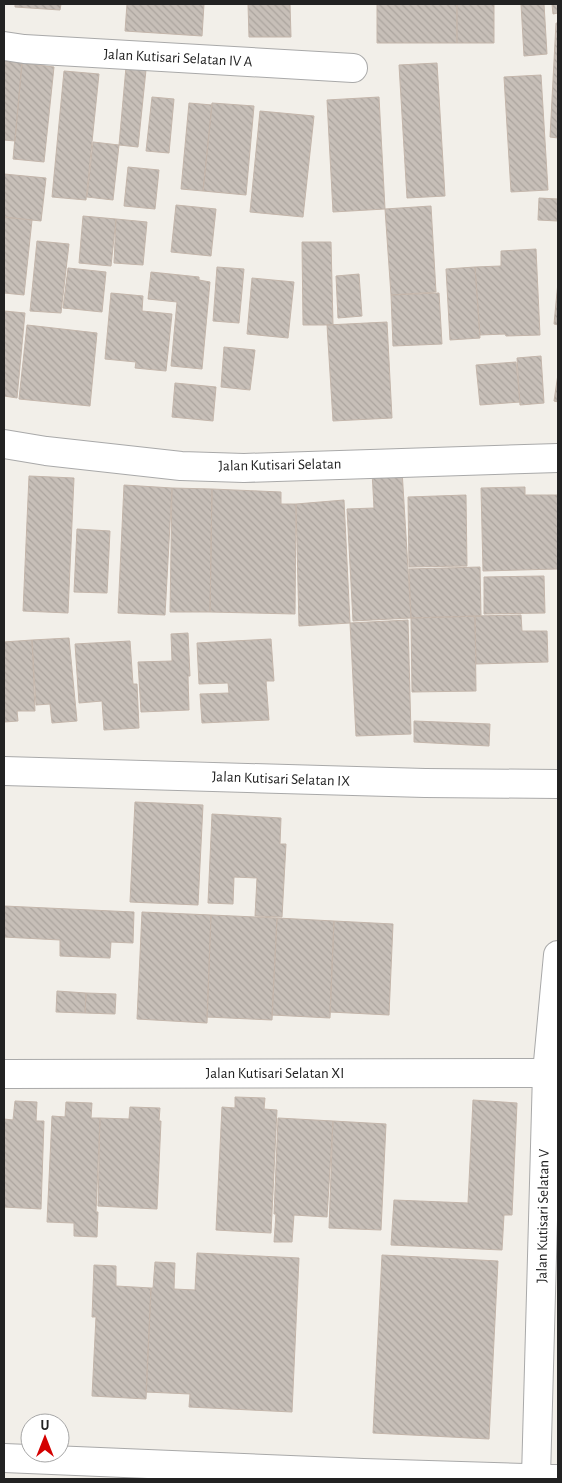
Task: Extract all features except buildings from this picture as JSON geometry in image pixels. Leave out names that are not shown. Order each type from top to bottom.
[{"type":"street","name":"Jalan Kutisari Selatan IV A","points":[[4,46],[24,49],[353,68]]},
{"type":"street","name":"Jalan Kutisari Selatan","points":[[4,444],[46,451],[181,466],[244,468],[558,458]]},
{"type":"street","name":"Jalan Kutisari Selatan IX","points":[[4,771],[425,783],[558,784]]},
{"type":"street","name":"Jalan Kutisari Selatan V","points":[[547,1478],[546,1073],[558,955]]},
{"type":"street","name":"Jalan Kutisari Selatan XI","points":[[4,1074],[546,1073]]},
{"type":"street","points":[[4,1458],[362,1476],[547,1478]]}]
